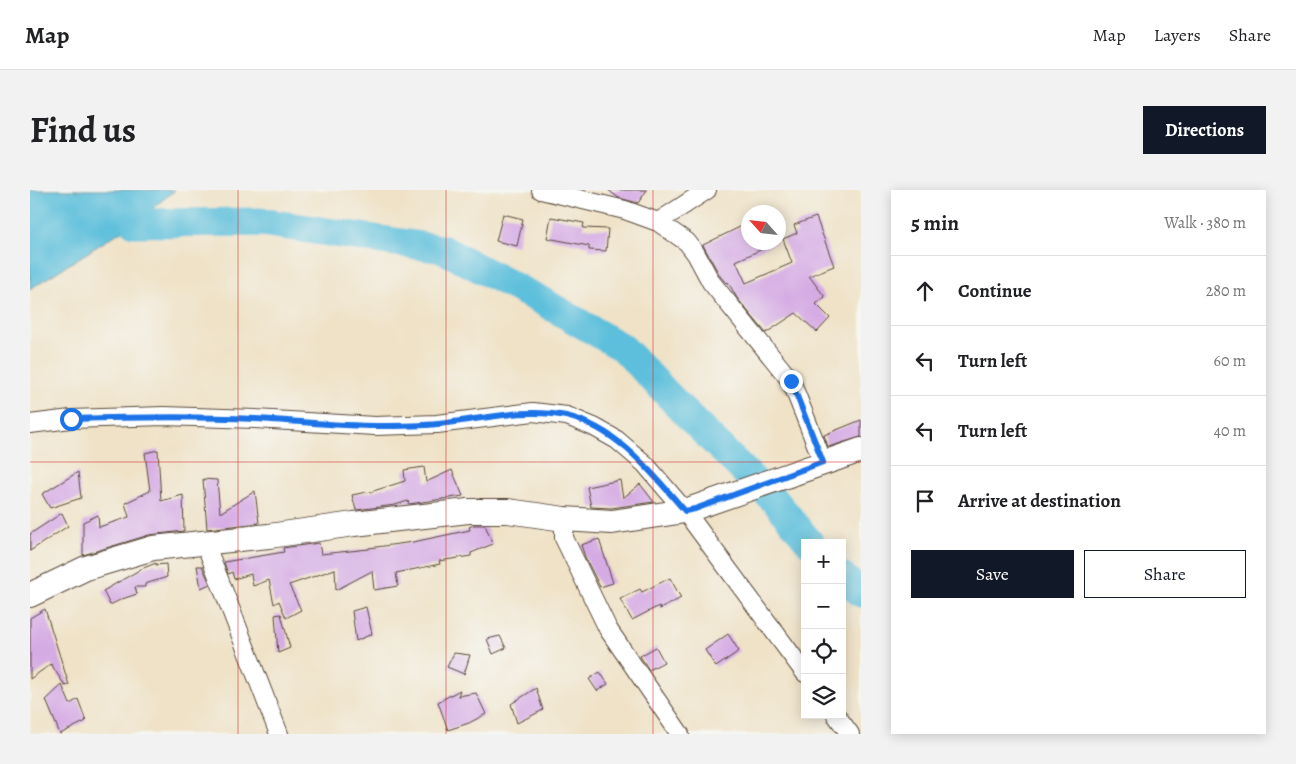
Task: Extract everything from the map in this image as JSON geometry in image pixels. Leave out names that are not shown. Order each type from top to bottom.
[{"type":"main road","points":[[30,595],[86,568],[153,548],[468,511],[508,511],[564,519],[612,522],[690,510],[861,450]]},
{"type":"street","points":[[541,190],[625,210],[658,222],[687,242],[696,254],[711,282],[791,381],[818,464]]},
{"type":"street","points":[[658,222],[707,190]]},
{"type":"street","points":[[30,424],[71,419],[164,416],[375,426],[437,424],[533,412],[567,416],[617,440],[645,464],[690,510],[801,667]]},
{"type":"street","points":[[564,519],[564,538],[608,629],[680,734]]},
{"type":"street","points":[[205,542],[279,734]]},
{"type":"street","points":[[839,719],[850,734]]},
{"type":"water","points":[[30,190],[175,190],[134,223],[30,289]]},
{"type":"building","points":[[608,190],[647,190],[638,203],[619,198]]},
{"type":"building","points":[[503,214],[523,219],[517,246],[496,241]]},
{"type":"building","points":[[551,217],[584,223],[583,228],[608,229],[606,251],[589,250],[589,246],[547,238]]},
{"type":"building","points":[[816,217],[834,266],[809,276],[825,297],[816,304],[830,318],[817,332],[796,313],[766,333],[737,298],[728,282],[726,283],[720,276],[703,245],[741,226],[741,250],[760,250],[736,261],[746,283],[792,263],[786,247],[786,238],[797,233],[794,225]]},
{"type":"building","points":[[861,420],[861,437],[828,447],[824,435]]},
{"type":"building","points":[[158,450],[161,501],[183,495],[184,531],[149,535],[83,555],[83,522],[98,515],[99,527],[129,517],[125,503],[150,491],[145,453]]},
{"type":"building","points":[[424,467],[426,482],[452,470],[463,496],[409,504],[408,501],[395,505],[356,510],[352,495],[367,493],[405,481],[404,470]]},
{"type":"building","points":[[78,472],[81,498],[50,508],[42,494]]},
{"type":"building","points":[[203,479],[217,480],[220,513],[255,491],[259,523],[207,529]]},
{"type":"building","points":[[620,480],[623,498],[640,484],[654,502],[611,508],[591,507],[587,487]]},
{"type":"building","points":[[62,513],[68,526],[30,551],[30,534]]},
{"type":"building","points":[[485,525],[493,544],[471,553],[471,556],[439,561],[440,564],[396,573],[398,586],[374,590],[372,571],[336,590],[335,569],[289,585],[301,610],[286,618],[279,601],[274,604],[269,580],[253,586],[251,574],[234,579],[232,572],[228,574],[224,562],[284,552],[283,548],[319,543],[321,554],[369,549],[470,530],[469,527]]},
{"type":"building","points":[[599,539],[613,583],[600,587],[581,545]]},
{"type":"building","points":[[156,563],[156,565],[166,564],[167,577],[145,584],[145,587],[135,587],[137,594],[110,605],[103,591],[141,569]]},
{"type":"building","points":[[197,566],[202,566],[210,584],[201,588]]},
{"type":"building","points":[[670,578],[681,598],[660,609],[659,606],[632,620],[620,599],[640,589],[642,592]]},
{"type":"building","points":[[366,607],[372,634],[356,641],[352,611]]},
{"type":"building","points":[[45,609],[69,685],[65,686],[51,664],[30,679],[30,618]]},
{"type":"building","points":[[281,614],[290,648],[278,653],[275,615]]},
{"type":"building","points":[[728,634],[739,651],[716,667],[705,650]]},
{"type":"building","points":[[500,636],[506,648],[493,654],[487,639]]},
{"type":"building","points":[[656,647],[664,662],[649,670],[640,656]]},
{"type":"building","points":[[454,653],[470,655],[464,674],[447,667]]},
{"type":"building","points":[[600,672],[608,684],[597,691],[589,679]]},
{"type":"building","points":[[62,685],[70,704],[78,699],[86,721],[60,734],[46,700]]},
{"type":"building","points":[[536,688],[543,710],[517,723],[511,704]]},
{"type":"building","points":[[460,690],[458,696],[476,693],[486,714],[469,723],[448,730],[438,702]]},
{"type":"waterway","points":[[134,223],[261,222],[442,249],[540,300],[623,348],[696,424],[777,503],[807,539]]},
{"type":"waterway","points":[[846,580],[861,593]]},
{"type":"route","points":[[71,419],[164,416],[375,426],[437,424],[533,412],[567,416],[594,427],[617,440],[645,464],[685,511],[823,462],[791,381]]}]
